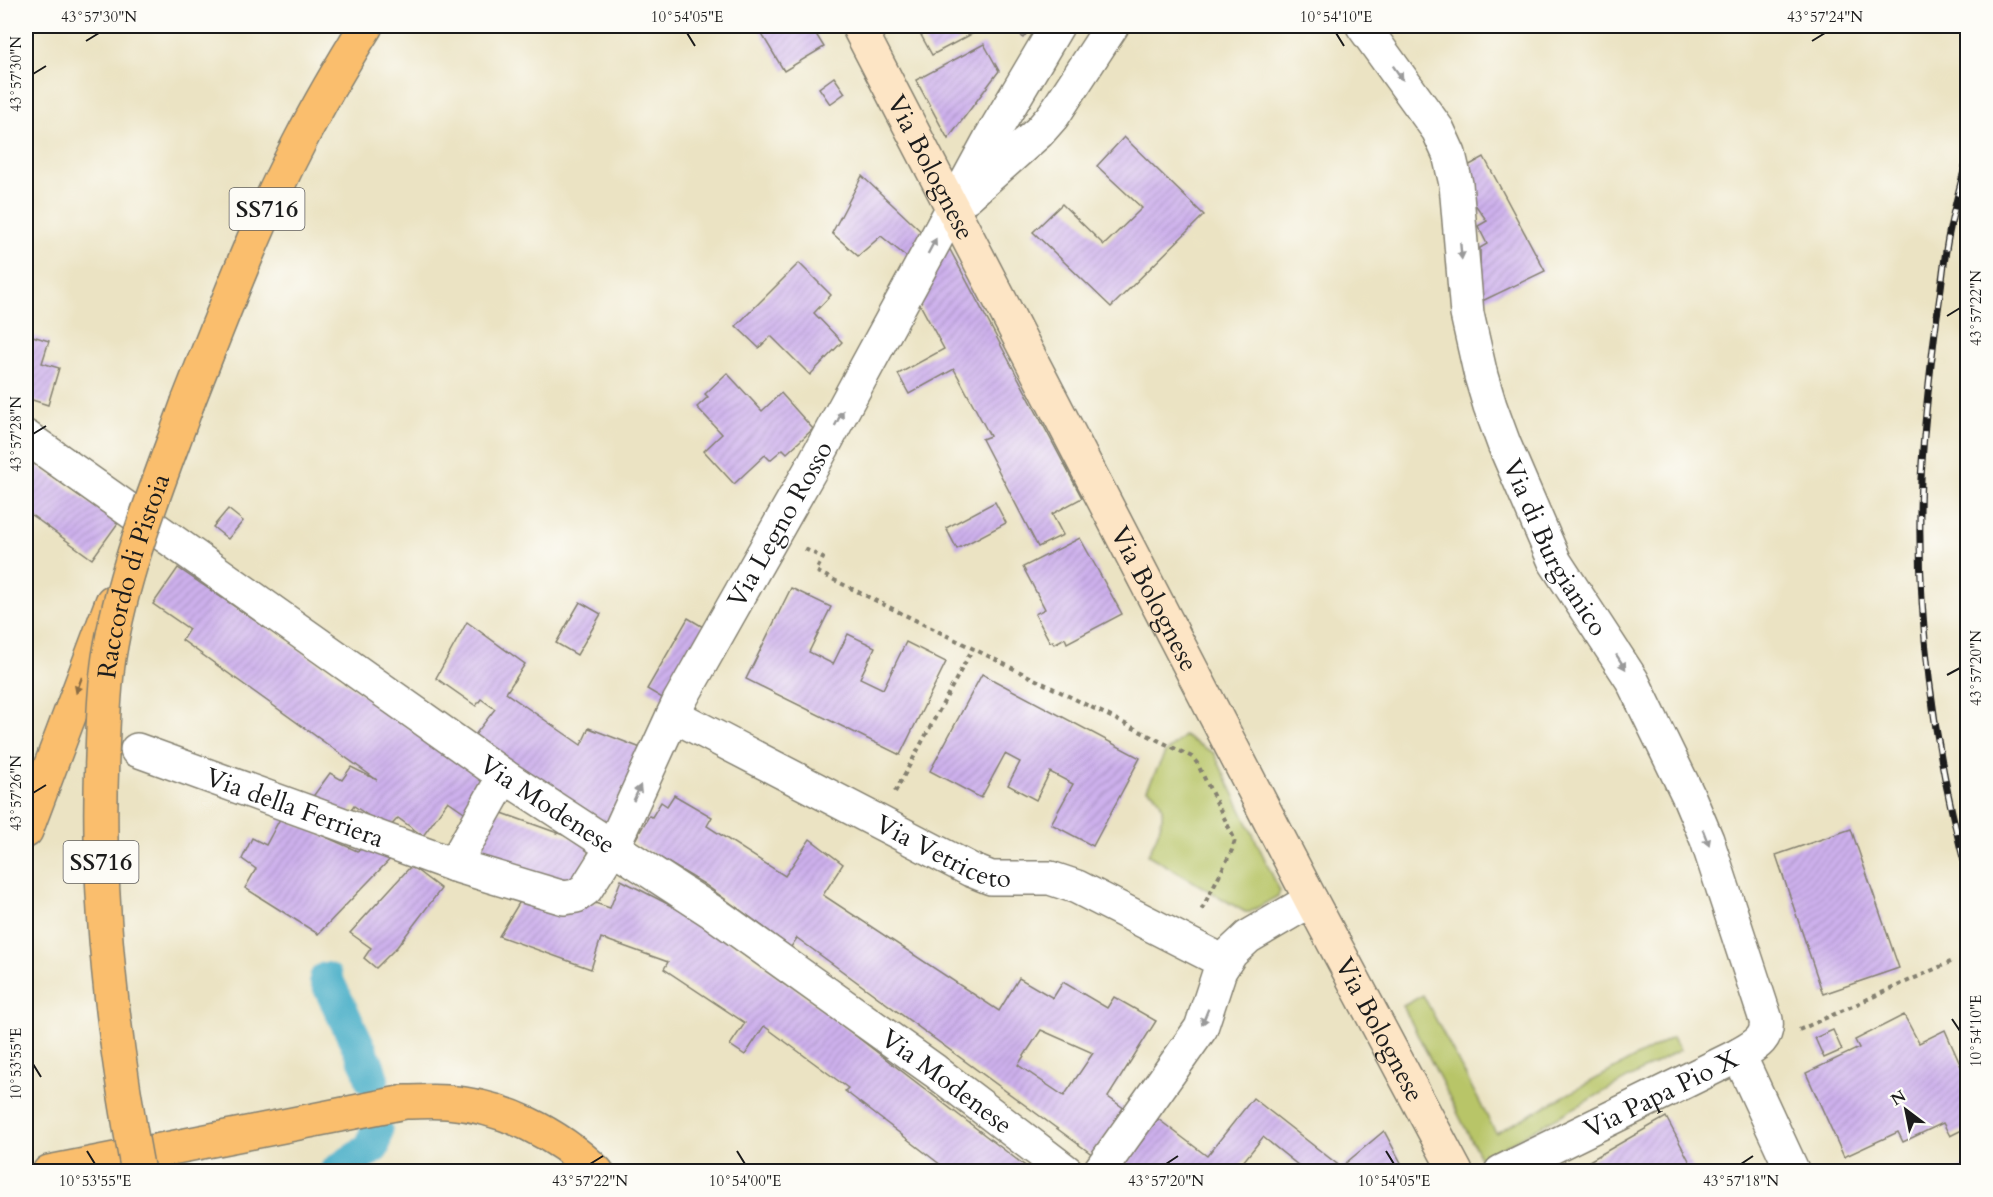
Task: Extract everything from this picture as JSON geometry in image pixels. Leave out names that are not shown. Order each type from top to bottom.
[{"type":"main road","name":"Raccordo di Pistoia","points":[[138,1172],[111,1001],[104,928],[100,827],[103,720],[109,659],[116,620],[134,554],[188,402],[247,252],[300,141],[366,26]]},
{"type":"main road","name":"Via Bolognese","points":[[858,26],[1311,900],[1456,1172]]},
{"type":"main road","points":[[26,831],[104,618],[134,554]]},
{"type":"main road","points":[[49,1172],[359,1110],[405,1102],[448,1102],[484,1108],[518,1119],[546,1132],[575,1150],[597,1172]]},
{"type":"street","name":"Via Legno Rosso","points":[[613,846],[673,715],[990,139],[1057,26]]},
{"type":"street","points":[[953,206],[981,185],[1039,132],[1053,116],[1112,26]]},
{"type":"street","name":"Via di Burgianico","points":[[1363,26],[1438,130],[1449,154],[1456,184],[1467,314],[1490,406],[1555,562],[1632,680],[1707,840],[1764,1010],[1767,1025],[1750,1047]]},
{"type":"street","name":"Via Modenese","points":[[26,437],[504,776],[758,944],[935,1071],[1067,1172]]},
{"type":"street","name":"Via Vetriceto","points":[[673,715],[982,875],[1007,879],[1050,878],[1062,882],[1086,891],[1224,962]]},
{"type":"street","name":"Via della Ferriera","points":[[137,750],[454,865],[557,897],[570,898],[586,889],[613,846]]},
{"type":"street","points":[[454,865],[504,776]]},
{"type":"street","points":[[1099,1172],[1201,1028],[1224,962],[1248,937],[1311,900]]},
{"type":"street","name":"Via Papa Pio X","points":[[1502,1172],[1750,1047],[1793,1172]]},
{"type":"path","points":[[775,533],[823,558],[816,570],[1187,753],[1197,762],[1235,840],[1185,942]]},
{"type":"path","points":[[879,822],[973,648]]},
{"type":"path","points":[[1750,1047],[1788,1035],[1955,960]]},
{"type":"green space","points":[[1184,736],[1214,753],[1280,891],[1278,896],[1250,912],[1245,912],[1148,855],[1159,829],[1162,810],[1155,795],[1147,789],[1165,753]]},
{"type":"green space","points":[[1423,995],[1496,1133],[1673,1037],[1680,1050],[1481,1159],[1403,1006]]},
{"type":"building","points":[[757,26],[811,26],[824,47],[784,71]]},
{"type":"building","points":[[916,26],[981,26],[983,28],[932,55]]},
{"type":"building","points":[[1015,26],[1033,26],[1023,38]]},
{"type":"building","points":[[984,44],[999,71],[948,139],[916,80]]},
{"type":"building","points":[[834,77],[845,93],[830,104],[819,88]]},
{"type":"building","points":[[1124,137],[1204,215],[1111,307],[1033,232],[1062,204],[1104,245],[1142,208],[1097,166]]},
{"type":"building","points":[[1484,157],[1545,271],[1480,302],[1480,248],[1487,244],[1478,226],[1487,221],[1474,203],[1466,167]]},
{"type":"building","points":[[862,176],[927,237],[908,258],[881,236],[858,256],[832,233]]},
{"type":"building","points":[[947,244],[1082,498],[1052,514],[1063,535],[1038,547],[982,439],[990,436],[954,369],[909,394],[898,374],[944,349],[916,297]]},
{"type":"building","points":[[799,263],[831,295],[814,313],[842,342],[810,375],[771,336],[759,348],[736,326]]},
{"type":"building","points":[[26,334],[49,341],[42,363],[59,368],[48,405],[26,398]]},
{"type":"building","points":[[727,373],[762,411],[781,393],[813,429],[787,453],[783,449],[770,460],[765,455],[734,484],[704,451],[722,434],[697,407],[708,397],[705,394]]},
{"type":"building","points":[[26,458],[118,523],[92,559],[26,511]]},
{"type":"building","points":[[995,502],[1006,523],[957,549],[946,528]]},
{"type":"building","points":[[228,509],[243,521],[228,539],[213,527]]},
{"type":"building","points":[[1080,538],[1122,614],[1067,643],[1065,638],[1054,644],[1053,641],[1050,642],[1035,614],[1045,609],[1023,567]]},
{"type":"building","points":[[178,568],[492,786],[470,816],[448,801],[423,836],[398,818],[388,829],[354,806],[347,816],[309,802],[330,773],[342,780],[351,767],[377,780],[182,640],[189,629],[153,604]]},
{"type":"building","points":[[791,588],[831,607],[809,652],[833,664],[848,634],[875,647],[860,678],[883,689],[906,642],[946,662],[900,755],[746,679]]},
{"type":"building","points":[[580,602],[601,614],[577,655],[556,643]]},
{"type":"building","points":[[688,618],[710,631],[669,702],[647,689]]},
{"type":"building","points":[[467,622],[525,664],[506,693],[581,745],[589,728],[646,750],[615,829],[471,740],[495,709],[481,699],[476,706],[436,678]]},
{"type":"building","points":[[982,674],[1140,758],[1093,846],[1051,824],[1073,784],[1050,772],[1036,800],[1008,785],[1020,762],[1005,754],[981,798],[930,771]]},
{"type":"building","points":[[674,795],[712,817],[707,826],[785,876],[810,839],[843,864],[823,895],[999,1011],[1019,978],[1053,998],[1063,982],[1107,1008],[1114,997],[1156,1021],[1108,1097],[1125,1109],[1093,1155],[797,938],[791,947],[704,884],[634,842],[649,816],[652,817],[661,802],[667,806]],"holes":[[[1041,1030],[1093,1053],[1064,1096],[1018,1065]]]},
{"type":"building","points":[[491,809],[591,845],[575,889],[475,854]]},
{"type":"building","points":[[281,817],[357,851],[370,846],[394,855],[318,934],[245,888],[256,869],[242,859],[252,838],[266,845]]},
{"type":"building","points":[[1851,829],[1899,968],[1823,994],[1776,855]]},
{"type":"building","points":[[411,866],[441,889],[397,947],[376,968],[364,958],[371,948],[350,933]]},
{"type":"building","points":[[621,880],[689,915],[791,986],[1033,1172],[950,1172],[845,1091],[848,1088],[764,1026],[745,1055],[730,1045],[745,1023],[664,969],[668,962],[601,938],[591,969],[499,936],[525,893],[580,898],[610,908]]},
{"type":"building","points":[[1904,1015],[1919,1043],[1945,1030],[1967,1080],[1968,1127],[1950,1136],[1943,1123],[1903,1142],[1898,1132],[1844,1157],[1806,1073],[1859,1048],[1855,1040]]},
{"type":"building","points":[[1833,1030],[1842,1050],[1824,1058],[1815,1038]]},
{"type":"building","points":[[1253,1098],[1341,1167],[1384,1131],[1406,1172],[1303,1172],[1304,1170],[1263,1137],[1235,1172],[1119,1172],[1158,1119],[1207,1156]]},
{"type":"building","points":[[1666,1117],[1694,1170],[1570,1172]]},
{"type":"building","points":[[1968,1164],[1968,1172],[1952,1172]]},
{"type":"waterway","points":[[326,979],[368,1066],[372,1080]]},
{"type":"waterway","points":[[336,1172],[373,1147],[376,1132]]},
{"type":"railway","points":[[1968,155],[1949,233],[1937,316],[1924,438],[1920,528],[1924,629],[1929,679],[1945,779],[1968,876]]}]
